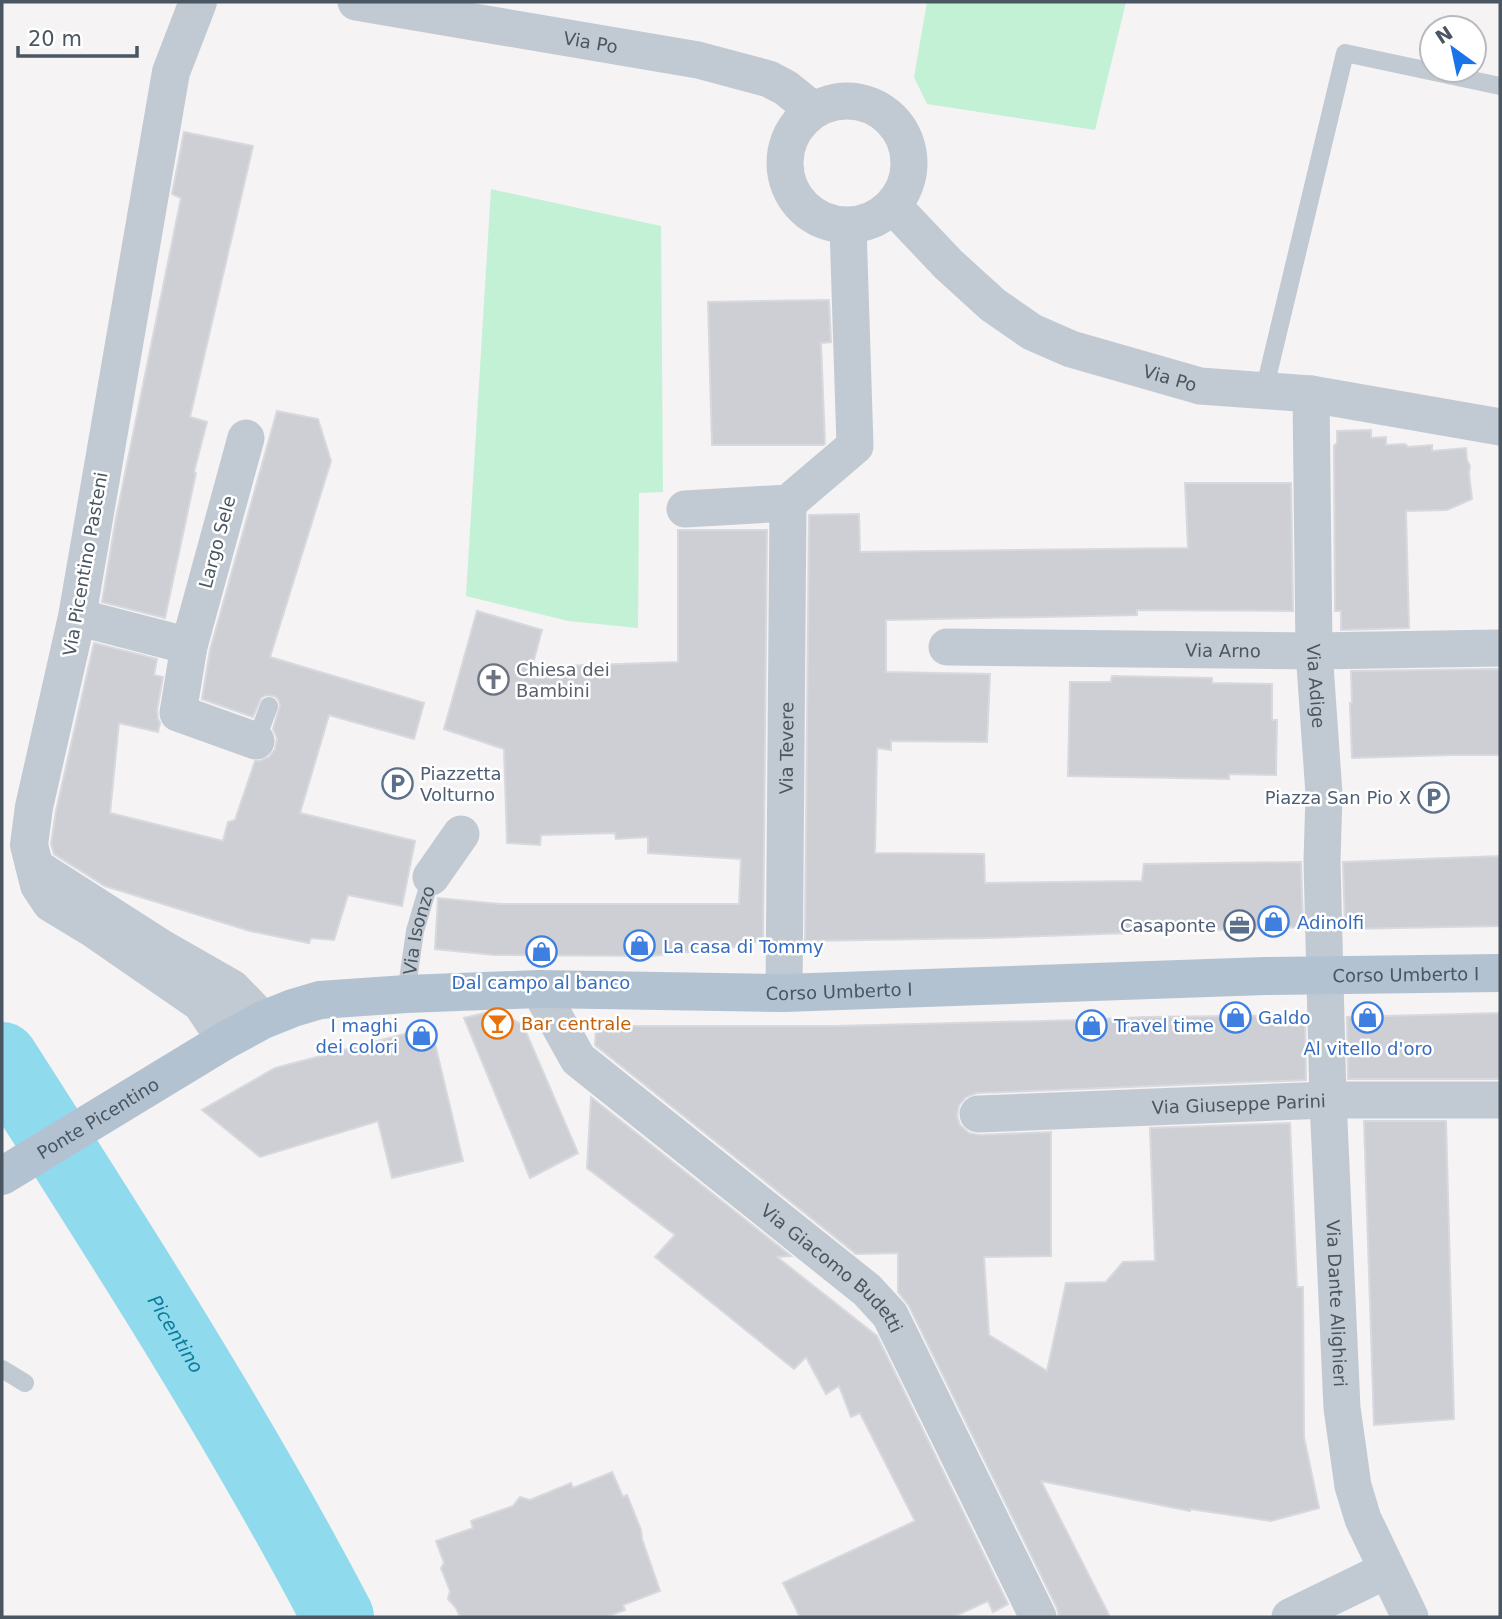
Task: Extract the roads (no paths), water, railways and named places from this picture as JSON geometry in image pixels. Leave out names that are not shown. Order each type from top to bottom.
[{"type":"main road","name":"Corso Umberto I","points":[[194,1061],[263,1020],[293,1008],[320,1000],[406,994],[539,989],[784,993],[1265,976],[1500,973]]},
{"type":"main road","name":"Ponte Picentino","points":[[2,1176],[194,1061]]},
{"type":"street","name":"Via Picentino Pasteni","points":[[198,2],[171,72],[77,617],[34,807],[29,845],[39,885],[51,903],[94,929],[201,1003],[226,1040]]},
{"type":"street","name":"Via Po","points":[[356,2],[698,60],[769,79],[786,88],[813,110]]},
{"type":"street","points":[[848,100],[866,103],[896,122],[910,155],[904,191],[893,205],[881,216],[848,226],[830,224],[800,205],[790,190],[785,172],[785,154],[790,137],[800,122],[813,110],[848,100]]},
{"type":"street","name":"Via Po","points":[[893,205],[948,264],[993,305],[1032,332],[1071,349],[1200,386],[1311,394],[1500,427]]},
{"type":"street","points":[[685,509],[788,503],[855,446],[848,226]]},
{"type":"street","name":"Via Adige","points":[[1311,394],[1314,652],[1324,794],[1322,861],[1326,976]]},
{"type":"street","name":"Largo Sele","points":[[246,438],[189,646],[178,713],[256,741]]},
{"type":"street","name":"Via Tevere","points":[[784,993],[788,503]]},
{"type":"street","points":[[77,617],[189,646]]},
{"type":"street","name":"Via Arno","points":[[947,647],[1314,652],[1500,648]]},
{"type":"street","name":"Via Isonzo","points":[[431,877],[461,834]]},
{"type":"street","points":[[34,866],[163,948],[232,988],[263,1020]]},
{"type":"street","name":"Via Dante Alighieri","points":[[1326,976],[1328,1100],[1342,1408],[1353,1486],[1363,1519],[1410,1617]]},
{"type":"street","name":"Via Giacomo Budetti","points":[[539,989],[578,1059],[867,1290],[890,1315],[1038,1617]]},
{"type":"street","name":"Via Giuseppe Parini","points":[[978,1115],[1328,1100],[1500,1100]]},
{"type":"street","points":[[1290,1617],[1387,1570]]},
{"type":"lane","points":[[1264,391],[1345,53],[1500,86]]},
{"type":"lane","points":[[256,741],[269,706]]},
{"type":"lane","name":"Via Isonzo","points":[[406,994],[415,931],[431,877]]},
{"type":"lane","points":[[2,1369],[25,1382]]},
{"type":"waterway","name":"Picentino","points":[[2,1058],[218,1404],[338,1617]]},
{"type":"place","name":"Chiesa dei Bambini","points":[[493,679]]},
{"type":"place","name":"Piazzetta Volturno","points":[[397,783]]},
{"type":"place","name":"Piazza San Pio X","points":[[1434,797]]},
{"type":"place","name":"Adinolfi","points":[[1274,922]]},
{"type":"place","name":"Casaponte","points":[[1239,925]]},
{"type":"place","name":"La casa di Tommy","points":[[640,946]]},
{"type":"place","name":"Dal campo al banco","points":[[541,951]]},
{"type":"place","name":"Galdo","points":[[1235,1017]]},
{"type":"place","name":"Al vitello d'oro","points":[[1368,1017]]},
{"type":"place","name":"Bar centrale","points":[[498,1023]]},
{"type":"place","name":"Travel time","points":[[1091,1025]]},
{"type":"place","name":"I maghi dei colori","points":[[421,1035]]}]
